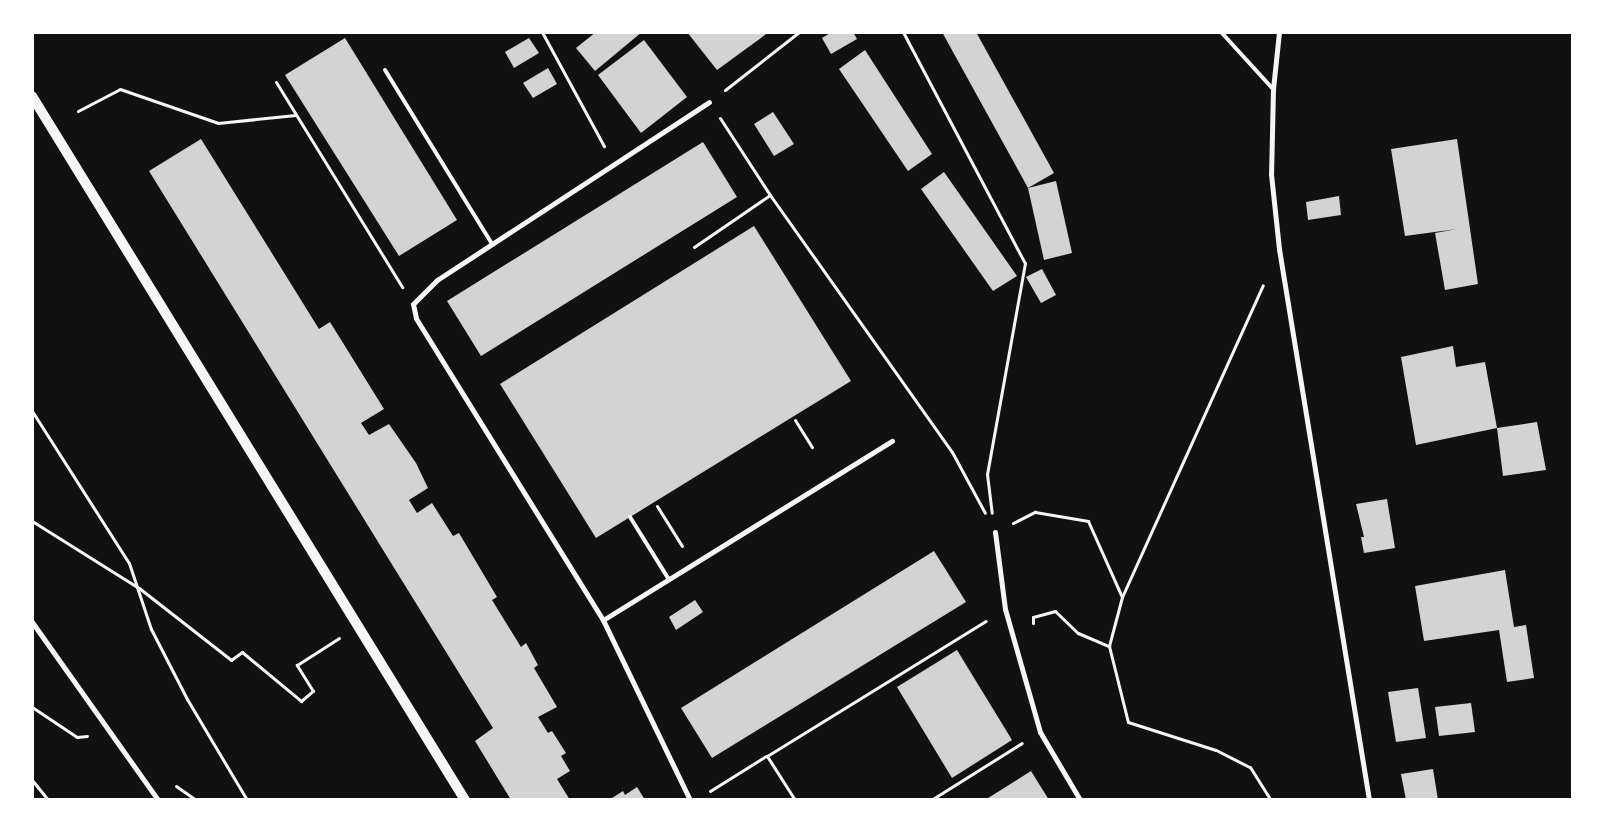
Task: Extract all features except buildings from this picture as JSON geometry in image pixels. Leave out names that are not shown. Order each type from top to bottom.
[{"type":"main road","points":[[32,96],[465,800]]},
{"type":"street","points":[[1279,32],[1273,89],[1270,174],[1279,249],[1369,800]]},
{"type":"street","points":[[690,800],[603,620],[416,318],[413,304],[437,280],[710,102]]},
{"type":"street","points":[[603,620],[892,441]]},
{"type":"street","points":[[995,532],[1005,609],[1040,732],[1080,800]]},
{"type":"street","points":[[32,622],[158,800]]},
{"type":"lane","points":[[1221,32],[1273,89]]},
{"type":"lane","points":[[385,70],[492,244]]},
{"type":"lane","points":[[630,517],[668,578]]},
{"type":"path","points":[[542,32],[614,164]]},
{"type":"path","points":[[799,32],[710,102],[770,195],[952,452],[995,532]]},
{"type":"path","points":[[903,32],[1025,263],[987,474],[995,532]]},
{"type":"path","points":[[276,82],[413,304]]},
{"type":"path","points":[[78,111],[120,89],[218,123],[296,116]]},
{"type":"path","points":[[694,247],[770,195]]},
{"type":"path","points":[[1271,800],[1250,767],[1216,750],[1128,722],[1109,646],[1122,597],[1279,249]]},
{"type":"path","points":[[32,412],[129,563],[139,588],[151,629],[187,700],[247,800]]},
{"type":"path","points":[[795,420],[812,447]]},
{"type":"path","points":[[657,506],[683,546]]},
{"type":"path","points":[[995,532],[1035,512],[1088,521],[1122,597]]},
{"type":"path","points":[[32,521],[139,588],[231,660],[242,652],[301,701],[313,690],[297,665],[358,626]]},
{"type":"path","points":[[704,795],[1005,609]]},
{"type":"path","points":[[1055,611],[1078,633],[1109,646]]},
{"type":"path","points":[[32,707],[77,737],[112,735]]},
{"type":"path","points":[[931,800],[1040,732]]},
{"type":"path","points":[[766,756],[795,800]]},
{"type":"path","points":[[32,780],[48,800]]}]
